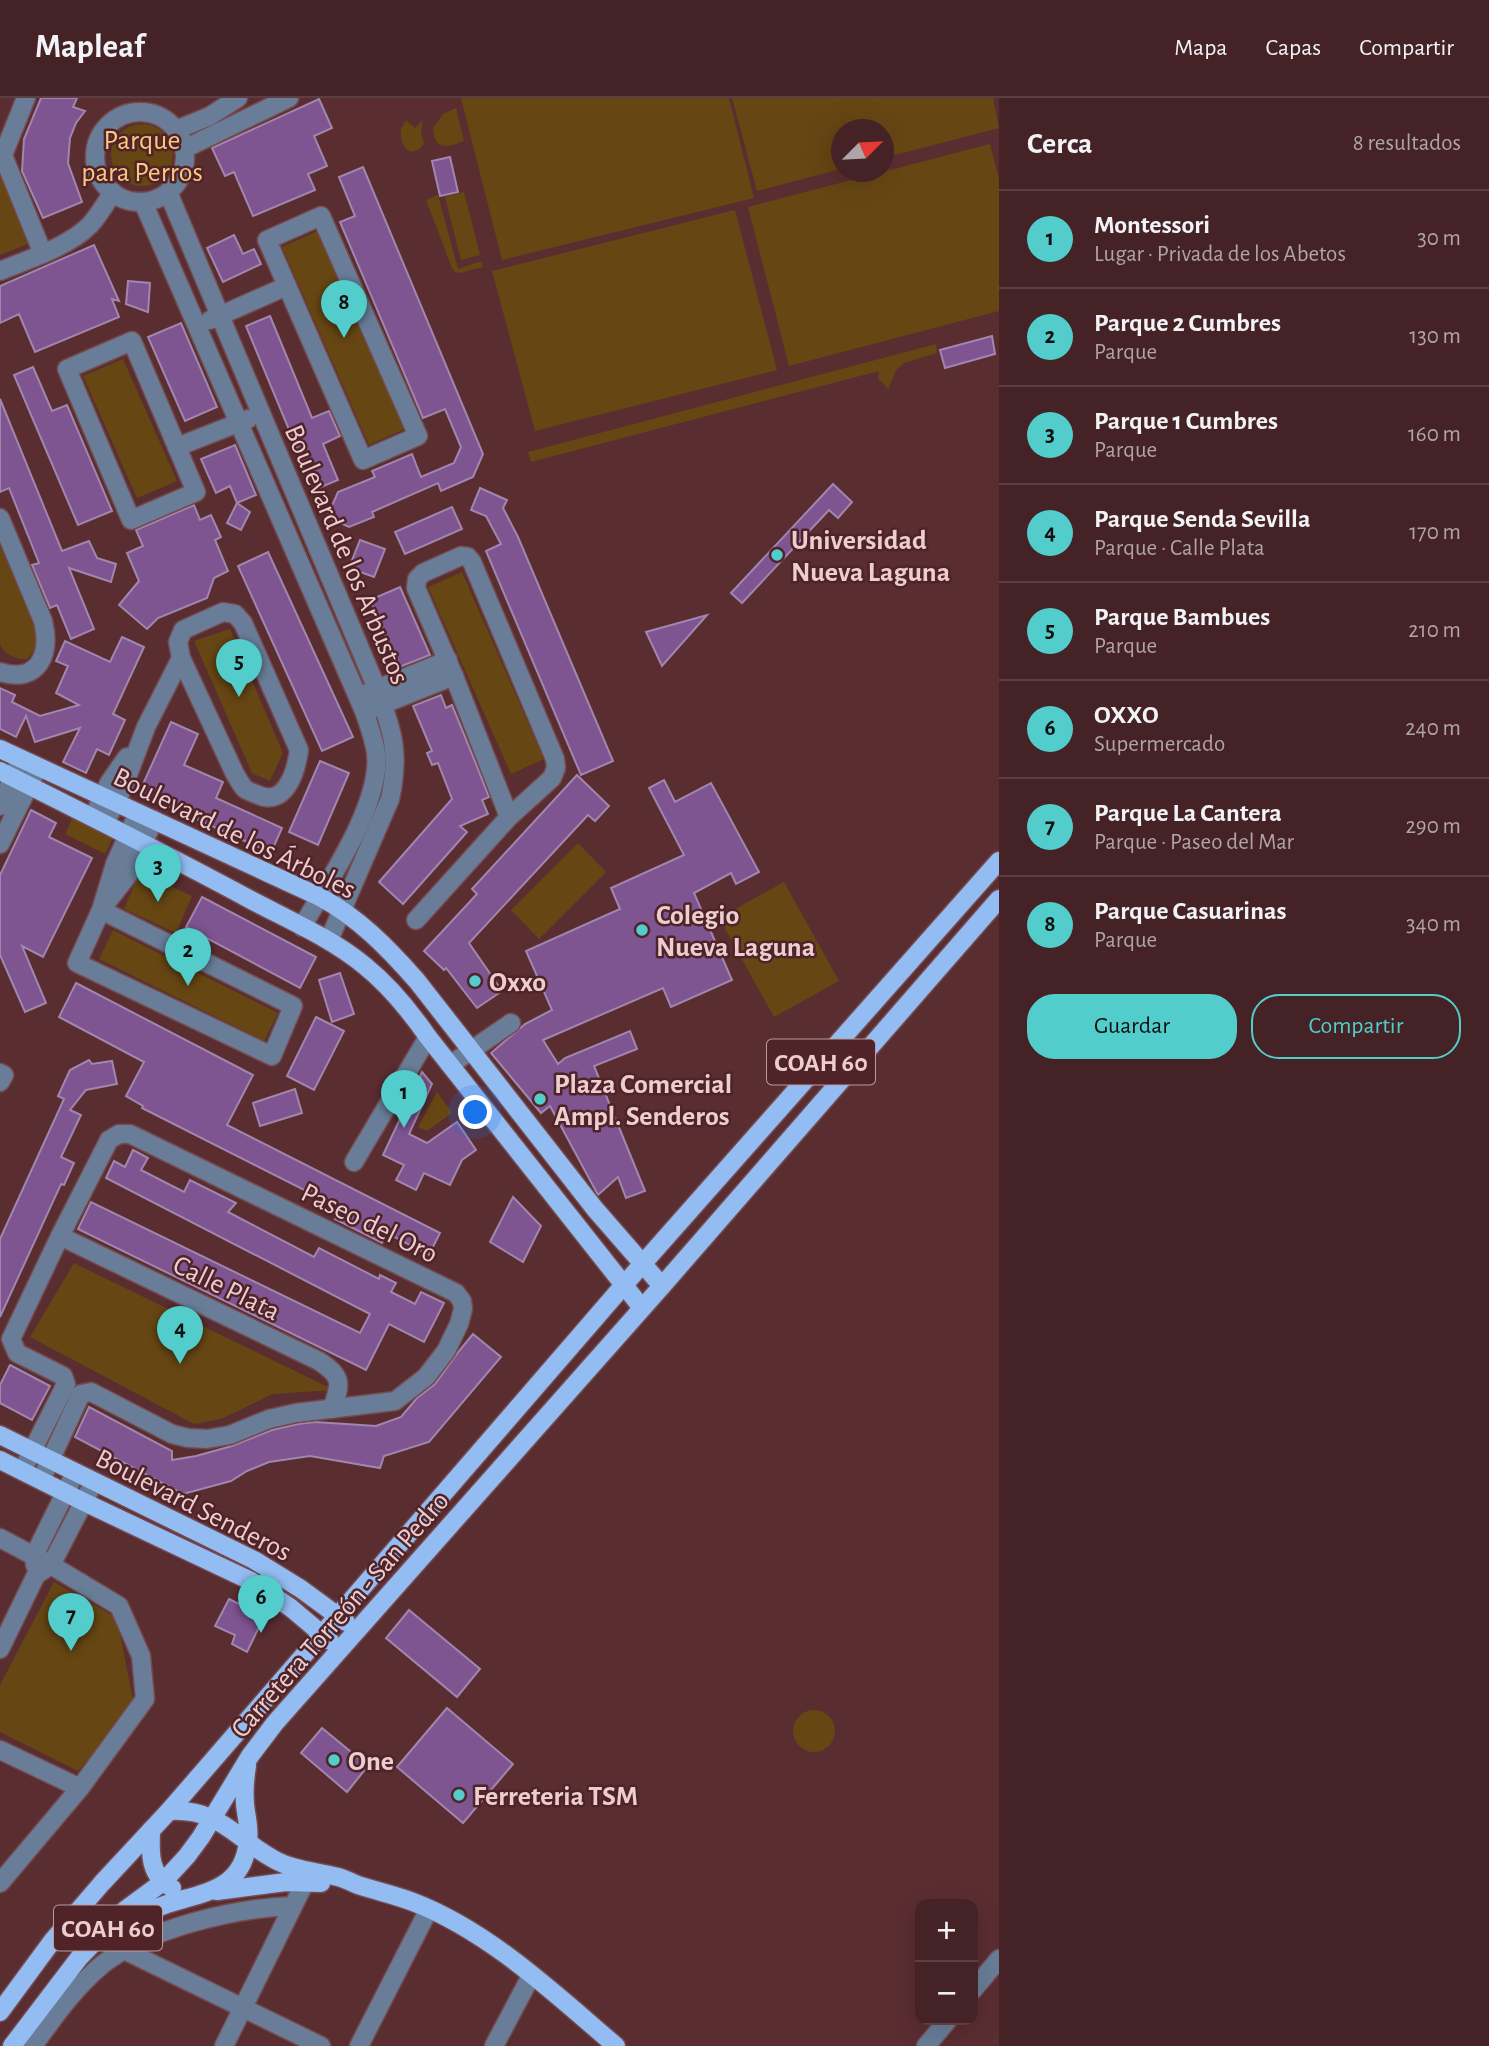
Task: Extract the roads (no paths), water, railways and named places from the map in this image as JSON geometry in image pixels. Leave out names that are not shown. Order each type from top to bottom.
[{"type":"main road","name":"Boulevard de los Árboles","points":[[0,749],[342,909],[387,947],[417,981],[596,1209],[662,1286]]},
{"type":"main road","name":"Boulevard de los Árboles","points":[[6,774],[329,940],[366,966],[407,1007],[642,1308]]},
{"type":"main road","name":"COAH 60","points":[[623,1286],[999,861]]},
{"type":"main road","name":"COAH 60","points":[[662,1286],[999,900]]},
{"type":"main road","name":"Carretera Torreón - San Pedro","points":[[0,2012],[53,1940],[169,1811],[623,1286]]},
{"type":"main road","name":"Carretera Torreón - San Pedro","points":[[12,2046],[71,1968],[102,1934],[125,1910],[163,1882],[187,1856],[250,1756],[275,1723],[662,1286]]},
{"type":"main road","name":"Boulevard Senderos","points":[[0,1435],[254,1560],[301,1589],[356,1632]]},
{"type":"main road","name":"Boulevard Senderos","points":[[0,1460],[251,1581],[291,1608],[340,1649]]},
{"type":"main road","points":[[102,1934],[161,1906],[220,1888],[236,1873],[248,1842],[249,1826],[244,1793],[250,1756]]},
{"type":"main road","points":[[169,1811],[194,1811],[212,1818],[289,1867],[340,1877],[397,1896],[462,1926],[493,1945],[616,2046]]},
{"type":"main road","points":[[151,1830],[151,1858],[155,1872],[163,1882],[185,1892],[204,1893],[305,1882],[360,1885]]},
{"type":"street","points":[[26,98],[1,151],[43,254]]},
{"type":"street","points":[[176,130],[210,116],[239,98]]},
{"type":"street","points":[[184,149],[267,102],[289,98]]},
{"type":"street","points":[[136,112],[152,113],[165,120],[176,130],[184,149],[185,161],[176,184],[156,199],[143,202],[127,200],[113,192],[102,181],[96,167],[100,136],[109,124],[121,116],[136,112]]},
{"type":"street","points":[[0,271],[43,254],[88,227],[113,192]]},
{"type":"street","name":"Boulevard de los Arbustos","points":[[168,192],[380,696],[393,737],[396,755],[390,799],[329,940]]},
{"type":"street","name":"Boulevard de los Arbustos","points":[[143,202],[361,704],[376,754],[372,788],[361,820],[302,927]]},
{"type":"street","points":[[321,216],[418,436],[363,460],[287,286],[267,240],[321,216]]},
{"type":"street","points":[[197,325],[287,286]]},
{"type":"street","points":[[132,341],[177,447],[196,492],[131,520],[67,369],[132,341]]},
{"type":"street","points":[[177,447],[261,415]]},
{"type":"street","points":[[0,518],[43,621],[47,637],[41,662],[32,671],[11,676],[0,672]]},
{"type":"street","points":[[416,920],[509,817],[552,778],[556,768],[555,759],[472,562],[468,557],[461,556],[423,573],[416,579],[416,588],[451,668],[509,817]]},
{"type":"street","points":[[99,820],[181,657],[178,642],[183,630],[223,612],[235,614],[243,623],[299,750],[292,780],[283,792],[271,798],[261,797],[246,789],[236,775],[181,657]]},
{"type":"street","points":[[361,704],[451,668]]},
{"type":"street","points":[[0,806],[6,774],[21,759]]},
{"type":"street","points":[[0,844],[38,767]]},
{"type":"street","points":[[101,911],[293,1006],[272,1056],[77,963],[101,911],[115,864],[135,838],[146,816]]},
{"type":"street","points":[[450,1065],[510,1023]]},
{"type":"street","points":[[354,1162],[428,1037]]},
{"type":"street","points":[[0,1073],[4,1074],[0,1082]]},
{"type":"street","name":"Paseo del Oro","points":[[22,1471],[66,1384],[62,1376],[17,1353],[11,1339],[109,1140],[119,1134],[130,1134],[456,1293],[461,1301],[463,1310],[459,1324],[446,1351],[426,1377],[396,1401],[296,1413],[207,1439],[172,1434],[91,1392],[86,1392],[81,1394],[41,1480]]},
{"type":"street","name":"Calle Plata","points":[[60,1236],[319,1361],[335,1374],[340,1382],[332,1409]]},
{"type":"street","points":[[34,1556],[75,1472]]},
{"type":"street","points":[[0,1649],[94,1482]]},
{"type":"street","points":[[0,1538],[34,1556],[43,1570],[119,1606],[141,1656],[145,1699],[80,1788],[0,1883]]},
{"type":"street","points":[[0,1750],[80,1788]]},
{"type":"street","points":[[224,2046],[305,1882]]},
{"type":"street","points":[[35,2045],[85,1981],[104,1963],[124,1950],[153,1936],[234,1912],[292,1906]]},
{"type":"street","points":[[359,2046],[429,1909]]},
{"type":"street","points":[[124,1950],[321,2046]]},
{"type":"street","points":[[978,1984],[999,1960]]},
{"type":"street","points":[[494,2046],[531,1976]]},
{"type":"street","points":[[926,2046],[944,2025]]},
{"type":"place","name":"Parque Casuarinas","points":[[344,338]]},
{"type":"place","name":"Universidad Nueva Laguna","points":[[777,555]]},
{"type":"place","name":"Parque Bambues","points":[[239,697]]},
{"type":"place","name":"Parque 1 Cumbres","points":[[158,902]]},
{"type":"place","name":"Colegio Nueva Laguna","points":[[642,930]]},
{"type":"place","name":"Oxxo","points":[[475,981]]},
{"type":"place","name":"Parque 2 Cumbres","points":[[188,986]]},
{"type":"place","name":"Plaza Comercial Ampl. Senderos","points":[[540,1099]]},
{"type":"place","name":"Montessori","points":[[404,1128]]},
{"type":"place","name":"Parque Senda Sevilla","points":[[180,1364]]},
{"type":"place","name":"OXXO","points":[[261,1633]]},
{"type":"place","name":"Parque La Cantera","points":[[71,1651]]},
{"type":"place","name":"One","points":[[334,1760]]},
{"type":"place","name":"Ferreteria TSM","points":[[459,1795]]},
{"type":"park label","name":"Parque para Perros","points":[[142,155]]}]
